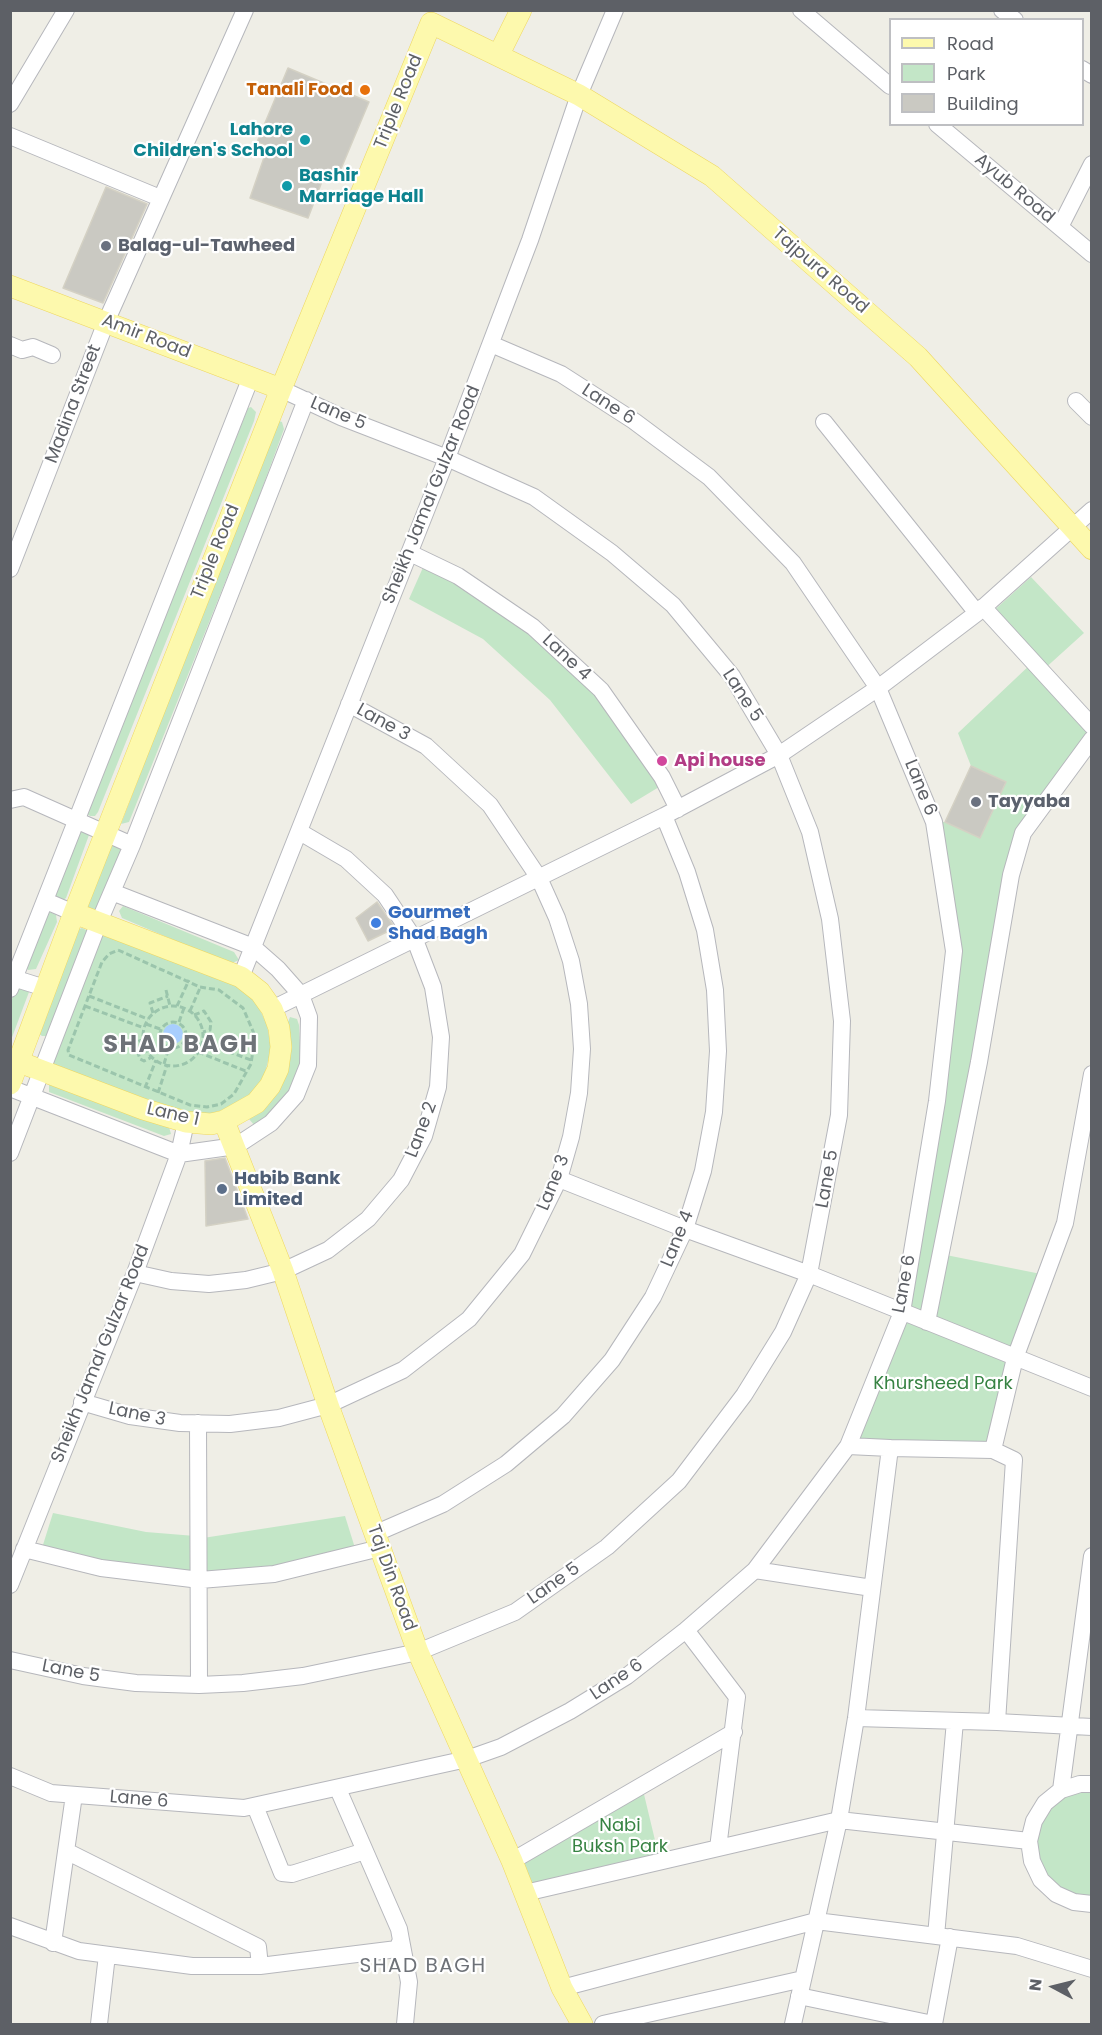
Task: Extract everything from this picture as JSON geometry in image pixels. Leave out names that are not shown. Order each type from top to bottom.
[{"type":"main road","points":[[499,54],[521,10]]},
{"type":"main road","name":"Tajpura Road","points":[[431,17],[579,95],[712,176],[918,357],[1071,529],[1092,549]]},
{"type":"main road","name":"Triple Road","points":[[10,1086],[45,988],[105,834],[431,17]]},
{"type":"main road","name":"Amir Road","points":[[10,286],[281,389]]},
{"type":"main road","name":"Lane 1","points":[[19,1062],[136,1107],[186,1122],[211,1124],[224,1121],[256,1103],[270,1086],[278,1069],[281,1047],[279,1028],[272,1009],[260,992],[241,977],[74,913]]},
{"type":"main road","name":"Taj Din Road","points":[[224,1121],[236,1146],[283,1271],[328,1405],[418,1652],[512,1861],[562,1988],[582,2025]]},
{"type":"street","points":[[10,104],[66,10]]},
{"type":"street","name":"Madina Street","points":[[11,568],[106,322],[245,10]]},
{"type":"street","name":"Sheikh Jamal Gulzar Road","points":[[241,977],[447,458],[491,344],[579,95],[615,10]]},
{"type":"street","points":[[801,10],[889,84]]},
{"type":"street","name":"Ayub Road","points":[[939,126],[1092,254]]},
{"type":"street","points":[[10,136],[160,198]]},
{"type":"street","points":[[1060,227],[1091,167]]},
{"type":"street","name":"Lane 6","points":[[10,1776],[51,1793],[243,1808],[467,1759],[501,1747],[570,1711],[627,1676],[686,1630],[755,1570],[848,1446],[902,1312],[936,1101],[954,951],[934,822],[878,688],[793,563],[709,477],[634,421],[561,374],[491,344]]},
{"type":"street","points":[[10,345],[22,350],[33,347],[51,354]]},
{"type":"street","points":[[45,988],[12,981],[78,822],[251,377]]},
{"type":"street","name":"Lane 5","points":[[10,1660],[83,1676],[136,1683],[199,1686],[303,1676],[418,1652],[515,1612],[607,1547],[679,1480],[744,1395],[783,1332],[809,1274],[839,1115],[842,1021],[830,919],[810,832],[779,755],[732,676],[673,605],[612,553],[534,497],[281,389]]},
{"type":"street","points":[[10,1154],[99,922],[132,845],[306,400]]},
{"type":"street","points":[[1076,401],[1092,417]]},
{"type":"street","points":[[824,422],[980,610],[1092,726]]},
{"type":"street","points":[[272,1009],[671,812],[779,755],[878,688],[980,610],[1092,510]]},
{"type":"street","name":"Lane 4","points":[[24,1549],[101,1568],[200,1580],[274,1574],[377,1541],[506,1464],[563,1416],[612,1360],[642,1315],[685,1229],[703,1171],[714,1112],[718,1051],[715,990],[705,930],[662,777],[601,690],[533,627],[458,576],[410,553]]},
{"type":"street","name":"Lane 3","points":[[82,1402],[130,1416],[198,1424],[230,1424],[279,1418],[328,1405],[403,1370],[469,1319],[522,1254],[559,1179],[571,1137],[579,1093],[580,1026],[571,960],[557,918],[539,878],[490,805],[426,746],[349,704]]},
{"type":"street","points":[[927,1322],[979,1062],[1011,875],[1023,833],[1092,739]]},
{"type":"street","points":[[10,800],[24,797],[132,845]]},
{"type":"street","name":"Lane 2","points":[[135,1273],[171,1281],[209,1284],[246,1280],[283,1271],[328,1250],[368,1219],[401,1180],[424,1136],[438,1087],[441,1037],[433,987],[415,940],[385,895],[346,859],[300,832]]},
{"type":"street","points":[[10,1086],[178,1154],[236,1146],[271,1123],[296,1095],[308,1065],[309,1017],[301,995],[278,969],[253,947],[112,892]]},
{"type":"street","points":[[46,901],[74,913]]},
{"type":"street","points":[[993,1450],[1015,1358],[1065,1223],[1092,1074]]},
{"type":"street","name":"Sheikh Jamal Gulzar Road","points":[[10,1585],[135,1273],[178,1154],[186,1122]]},
{"type":"street","points":[[559,1179],[685,1229],[809,1274],[1092,1388]]},
{"type":"street","points":[[198,1424],[199,1686]]},
{"type":"street","points":[[848,1446],[993,1450],[1014,1460],[997,1722]]},
{"type":"street","points":[[793,2025],[839,1820],[856,1718],[890,1448]]},
{"type":"street","points":[[1061,1790],[1092,1556]]},
{"type":"street","points":[[755,1570],[872,1588]]},
{"type":"street","points":[[686,1630],[737,1697],[718,1848]]},
{"type":"street","points":[[856,1718],[1069,1724],[1092,1727]]},
{"type":"street","points":[[799,1996],[934,2025],[944,1937],[946,1832],[955,1721]]},
{"type":"street","points":[[512,1861],[734,1732]]},
{"type":"street","points":[[1092,1784],[1061,1790],[1045,1803],[1034,1821],[1029,1841],[1032,1861],[1041,1880],[1056,1894],[1074,1902],[1092,1904]]},
{"type":"street","points":[[338,1789],[399,1929],[409,1982],[405,2025]]},
{"type":"street","points":[[54,1943],[74,1794]]},
{"type":"street","points":[[255,1806],[282,1873],[292,1874],[365,1851]]},
{"type":"street","points":[[525,1893],[839,1820],[1029,1841]]},
{"type":"street","points":[[66,1851],[258,1947],[260,1966]]},
{"type":"street","points":[[562,1988],[816,1921],[1017,1946],[1092,1969]]},
{"type":"street","points":[[10,1926],[54,1943],[107,1955],[192,1966],[260,1966],[397,1949],[401,1940]]},
{"type":"street","points":[[99,2025],[107,1955]]},
{"type":"street","points":[[603,2025],[803,1979]]},
{"type":"path","points":[[118,950],[188,981],[200,987],[219,990],[243,1008],[255,1036],[248,1072],[234,1094],[221,1104],[199,1107],[145,1088],[69,1055],[68,1050],[102,962],[109,954],[118,950]]},
{"type":"path","points":[[177,1006],[188,981]]},
{"type":"path","points":[[190,1011],[200,987]]},
{"type":"path","points":[[166,990],[171,1006]]},
{"type":"path","points":[[89,996],[148,1019]]},
{"type":"path","points":[[153,1013],[150,1003],[168,996]]},
{"type":"path","points":[[85,1006],[160,1029],[170,1021],[179,1022],[186,1032],[185,1040],[180,1046],[169,1047],[161,1042],[160,1029]]},
{"type":"path","points":[[171,1006],[184,1008],[194,1015],[203,1032],[202,1043],[198,1052],[188,1062],[165,1065],[152,1057],[144,1039],[145,1026],[153,1013],[171,1006]]},
{"type":"path","points":[[179,1022],[184,1008]]},
{"type":"path","points":[[194,1015],[204,1011],[211,1022],[210,1030],[203,1032]]},
{"type":"path","points":[[144,1039],[135,1043],[140,1059],[144,1061],[152,1057]]},
{"type":"path","points":[[185,1040],[202,1043],[252,1060]]},
{"type":"path","points":[[158,1093],[169,1047]]},
{"type":"path","points":[[198,1052],[248,1072]]},
{"type":"path","points":[[145,1088],[156,1060]]},
{"type":"green space","points":[[251,407],[256,412],[254,421],[98,812],[95,816],[90,816],[87,814],[248,408]]},
{"type":"green space","points":[[276,420],[282,422],[284,429],[256,505],[129,822],[121,824]]},
{"type":"green space","points":[[425,563],[516,620],[596,690],[659,787],[631,804],[550,700],[483,639],[409,599]]},
{"type":"green space","name":"Khursheed Park","points":[[1031,577],[1084,633],[1042,671],[1091,726],[1091,739],[1023,833],[941,1254],[1046,1275],[993,1450],[848,1446],[902,1312],[954,951],[934,822],[945,822],[980,838],[1006,782],[971,766],[958,733],[1033,662],[990,614]]},
{"type":"green space","points":[[78,830],[88,832],[89,835],[66,898],[54,899]]},
{"type":"green space","points":[[107,844],[120,845],[121,851],[96,911],[88,908],[86,904]]},
{"type":"green space","points":[[123,906],[234,952],[239,960],[230,964],[122,918],[119,911]]},
{"type":"green space","points":[[50,912],[56,915],[57,922],[36,969],[28,970],[26,967]]},
{"type":"green space","points":[[82,928],[88,931],[47,1036],[42,1036],[39,1034],[77,930]]},
{"type":"green space","points":[[100,929],[226,980],[244,990],[256,1002],[267,1024],[271,1049],[265,1073],[256,1089],[239,1106],[193,1118],[51,1063]]},
{"type":"green space","points":[[16,986],[29,992],[11,1040],[11,1002]]},
{"type":"green space","points":[[290,1017],[297,1019],[299,1025],[301,1067],[298,1079],[276,1109],[255,1126],[249,1119]]},
{"type":"green space","points":[[49,1084],[169,1127],[171,1134],[164,1136],[49,1092]]},
{"type":"green space","points":[[53,1513],[146,1532],[195,1536],[196,1575],[110,1565],[42,1548]]},
{"type":"green space","points":[[345,1516],[355,1548],[271,1570],[204,1573],[203,1538]]},
{"type":"green space","points":[[1091,1784],[1091,1904],[1041,1880],[1034,1821],[1045,1803]]},
{"type":"green space","name":"Nabi Buksh Park","points":[[642,1786],[660,1861],[525,1893],[512,1861]]},
{"type":"water","points":[[173,1024],[180,1027],[183,1034],[180,1041],[173,1044],[166,1041],[163,1034],[166,1027]]},
{"type":"building","points":[[288,68],[369,102],[338,176],[326,171],[308,218],[250,198],[268,146],[257,142]]},
{"type":"building","name":"Balag-ul-Tawheed","points":[[106,187],[147,204],[103,303],[63,288]]},
{"type":"building","name":"Tayyaba","points":[[971,766],[1006,782],[980,838],[945,822]]},
{"type":"building","name":"Gourmet Shad Bagh","points":[[377,902],[395,928],[368,941],[356,918]]},
{"type":"building","name":"Habib Bank Limited","points":[[225,1158],[248,1219],[206,1226],[205,1161]]},
{"type":"place","name":"Tanali Food","points":[[365,90]]},
{"type":"place","name":"Lahore Children's School","points":[[305,140]]},
{"type":"place","name":"Bashir Marriage Hall","points":[[287,186]]},
{"type":"place","name":"Balag-ul-Tawheed","points":[[106,246]]},
{"type":"place","name":"Api house","points":[[662,761]]},
{"type":"place","name":"Tayyaba","points":[[976,802]]},
{"type":"place","name":"Gourmet Shad Bagh","points":[[376,923]]},
{"type":"place","name":"Habib Bank Limited","points":[[222,1189]]},
{"type":"district","name":"SHAD BAGH","points":[[181,1046]]},
{"type":"district","name":"SHAD BAGH","points":[[423,1967]]}]
